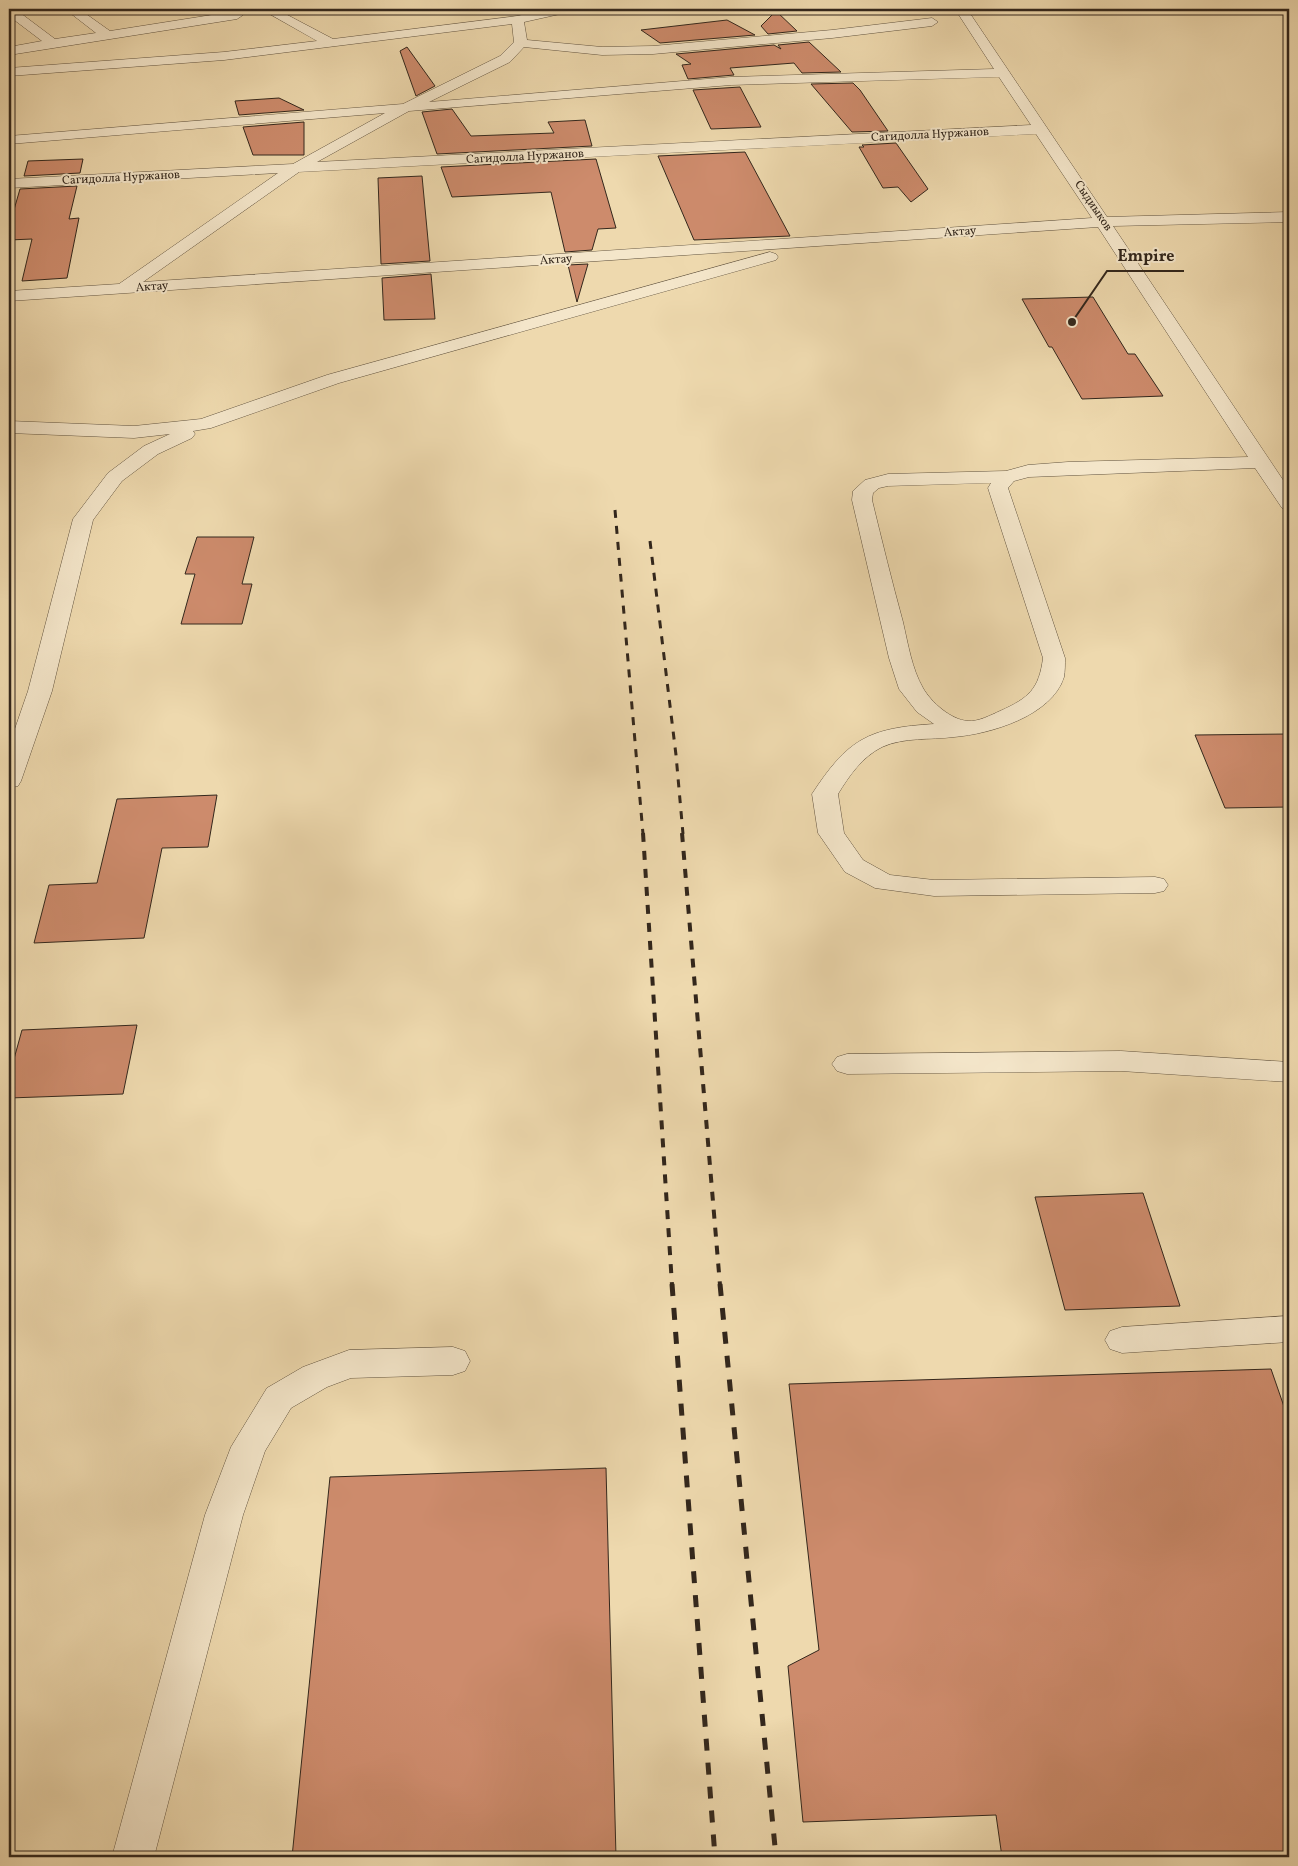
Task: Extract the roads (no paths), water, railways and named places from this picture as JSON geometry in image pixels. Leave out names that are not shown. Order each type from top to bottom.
[{"type":"street","points":[[71,9],[108,35]]},
{"type":"street","points":[[267,9],[332,43]]},
{"type":"street","points":[[9,72],[224,56],[517,20],[565,9]]},
{"type":"street","name":"Сыдиыков","points":[[961,9],[1104,222],[1289,504]]},
{"type":"street","points":[[9,11],[50,41],[47,44]]},
{"type":"street","points":[[521,42],[602,51],[653,50],[936,24],[906,12]]},
{"type":"street","points":[[9,51],[237,15]]},
{"type":"street","points":[[89,22],[109,18]]},
{"type":"street","points":[[517,20],[521,42]]},
{"type":"street","points":[[16,30],[31,27]]},
{"type":"street","points":[[966,35],[982,41]]},
{"type":"street","points":[[122,289],[294,169],[407,107],[505,59],[521,42]]},
{"type":"street","points":[[9,140],[731,81],[1004,73]]},
{"type":"street","name":"Сагидолла Нуржанов","points":[[9,183],[1042,129]]},
{"type":"street","name":"Актау","points":[[9,296],[1104,222],[1289,216]]},
{"type":"street","points":[[9,781],[40,691],[83,519],[115,477],[151,450],[204,424],[333,379],[824,241]]},
{"type":"street","points":[[9,427],[66,431],[134,432],[204,424]]},
{"type":"street","points":[[966,729],[937,717],[925,707],[910,689],[900,658],[892,616],[862,500],[864,491],[868,487],[888,480],[1007,477],[1028,471],[1068,468],[1262,462]]},
{"type":"street","points":[[1007,477],[998,488],[1054,658],[1052,679],[1036,700],[1006,717],[966,729],[907,733],[873,742],[847,761],[825,794],[831,833],[854,866],[884,882],[934,888],[1155,885]]},
{"type":"street","points":[[847,1064],[1121,1061],[1289,1072]]},
{"type":"street","points":[[1122,1340],[1289,1329]]},
{"type":"street","points":[[133,1857],[224,1515],[250,1447],[279,1398],[315,1377],[349,1364],[453,1361]]},
{"type":"railway","points":[[615,510],[643,834]]},
{"type":"railway","points":[[650,541],[676,755],[683,834]]},
{"type":"railway","points":[[643,833],[672,1285]]},
{"type":"railway","points":[[682,833],[720,1285]]},
{"type":"railway","points":[[672,1284],[715,1857]]},
{"type":"railway","points":[[720,1284],[776,1857]]},
{"type":"place","name":"Empire","points":[[1072,322]]}]
